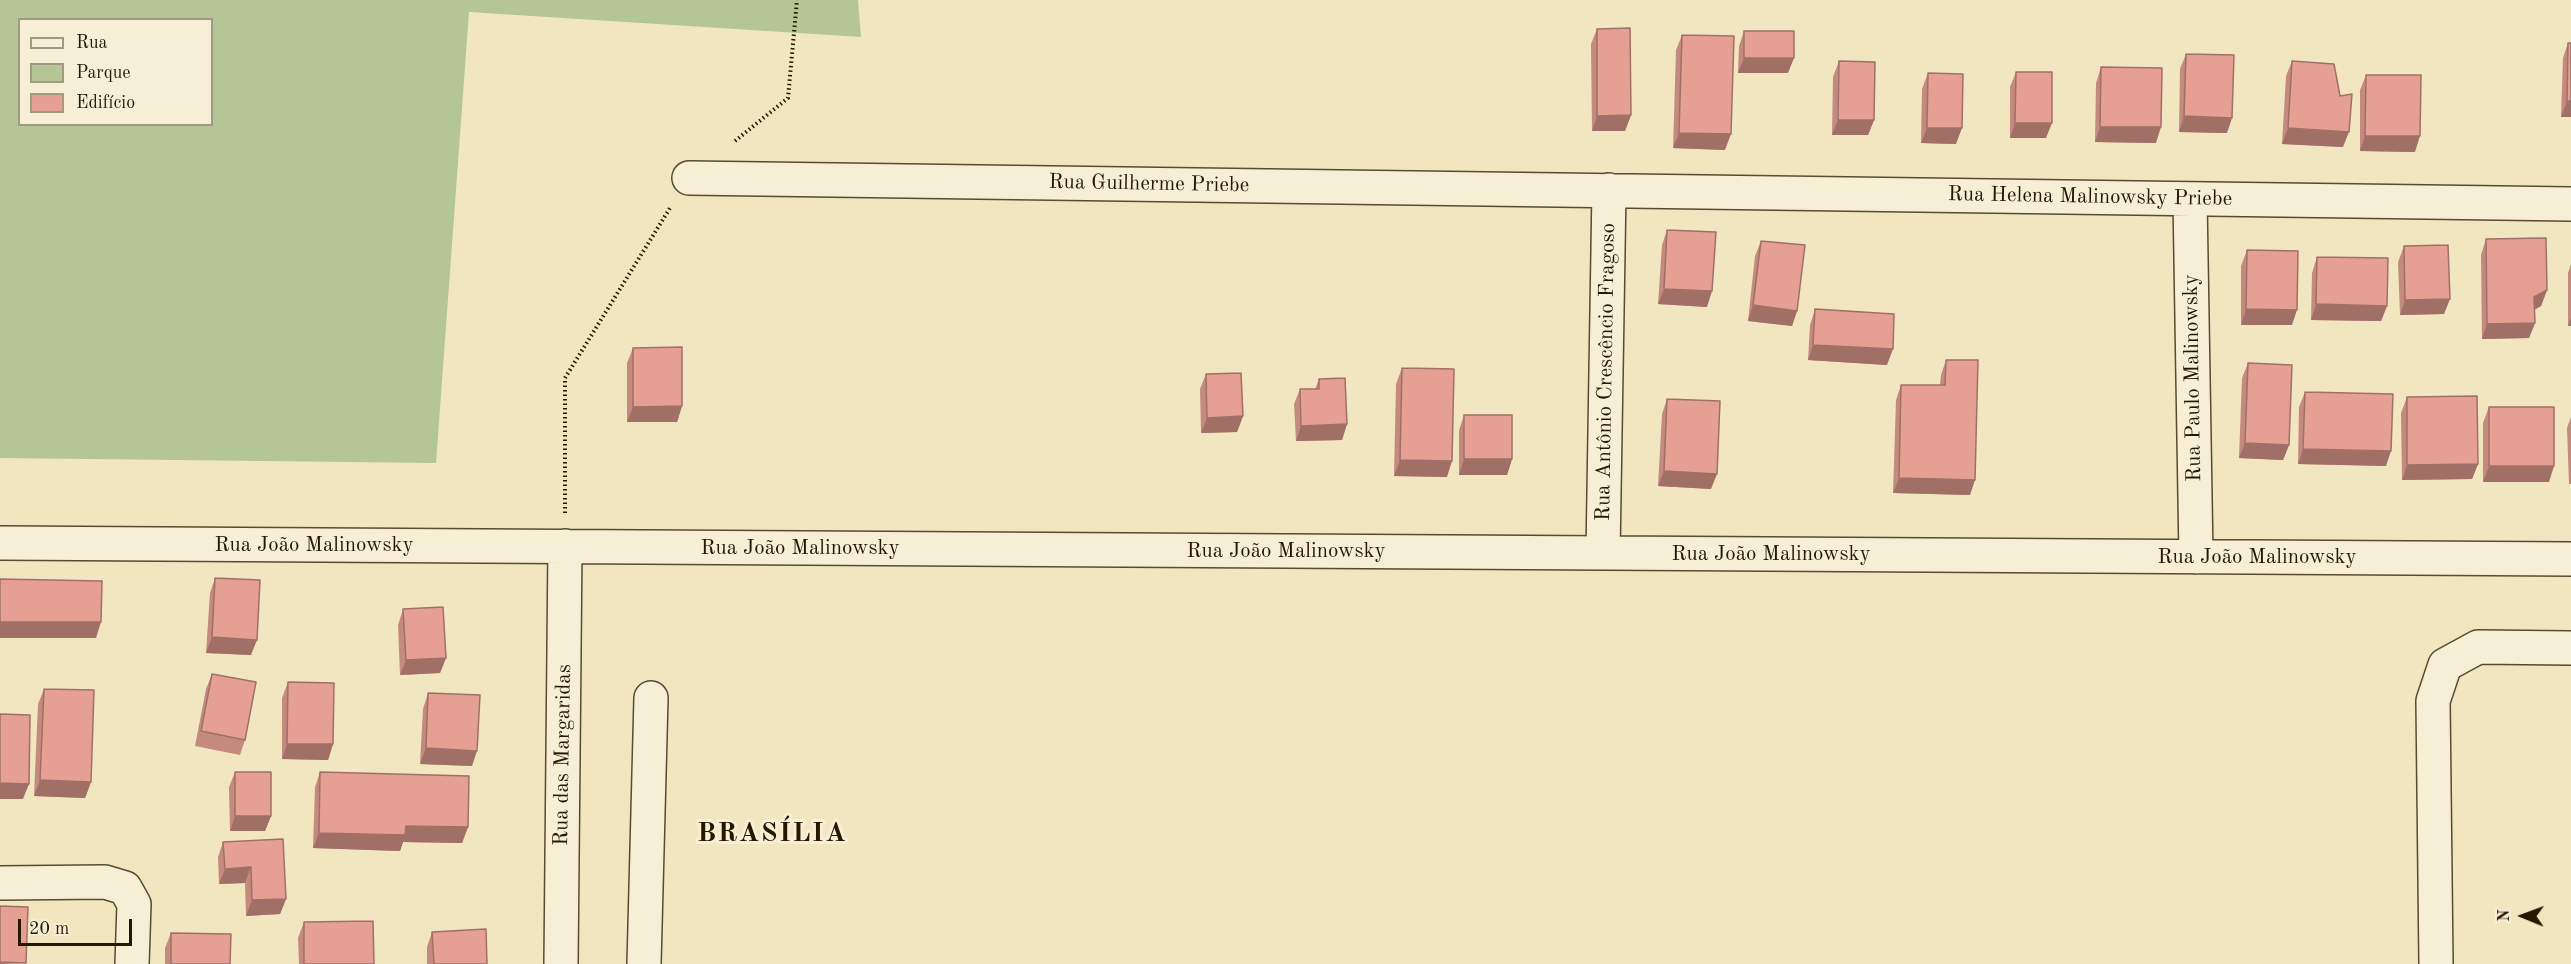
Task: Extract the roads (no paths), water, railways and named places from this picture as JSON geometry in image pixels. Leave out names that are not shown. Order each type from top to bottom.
[{"type":"street","name":"Rua Guilherme Priebe","points":[[689,178],[1609,190]]},
{"type":"street","name":"Rua Helena Malinowsky Priebe","points":[[1609,190],[2571,204]]},
{"type":"street","name":"Rua Antônio Crescêncio Fragoso","points":[[1603,553],[1609,190]]},
{"type":"street","name":"Rua Paulo Malinowsky","points":[[2190,199],[2196,557]]},
{"type":"street","name":"Rua João Malinowsky","points":[[0,543],[2571,559]]},
{"type":"street","name":"Rua das Margaridas","points":[[561,964],[564,546]]},
{"type":"street","points":[[2436,964],[2433,701],[2445,665],[2478,647],[2571,648]]},
{"type":"street","points":[[644,964],[651,699]]},
{"type":"street","points":[[0,883],[105,882],[125,888],[134,904],[132,964]]},
{"type":"district","name":"BRASÍLIA","points":[[772,834]]}]
